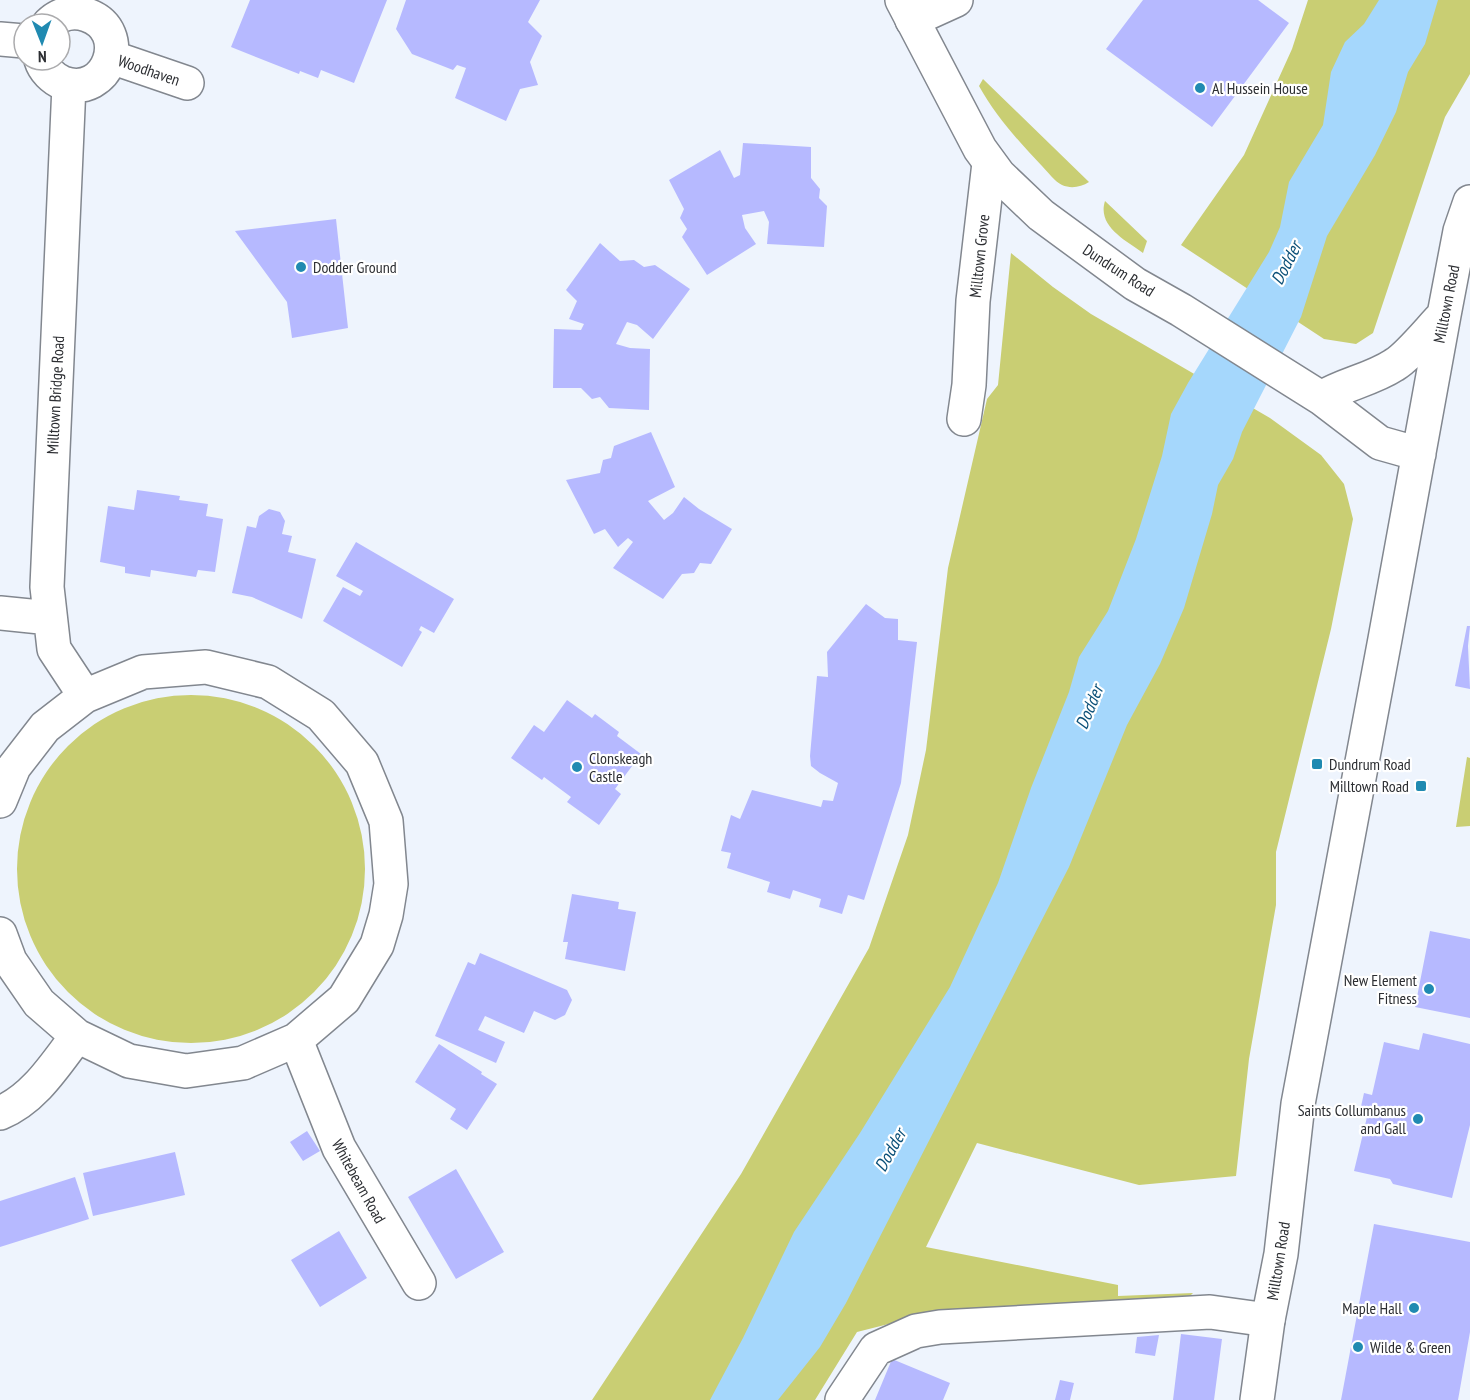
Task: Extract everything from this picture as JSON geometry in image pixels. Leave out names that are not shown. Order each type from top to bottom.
[{"type":"street","points":[[907,10],[956,0]]},
{"type":"street","points":[[48,72],[58,81],[69,85],[80,85],[100,76],[107,67],[112,46],[104,26],[105,10],[85,14],[72,12]]},
{"type":"street","name":"Dundrum Road","points":[[907,10],[989,163],[1012,189],[1041,215],[1135,284],[1321,398],[1380,443],[1419,453]]},
{"type":"street","name":"Woodhaven","points":[[111,57],[187,83]]},
{"type":"street","name":"Milltown Bridge Road","points":[[69,85],[47,587],[54,649],[85,696]]},
{"type":"street","name":"Milltown Grove","points":[[964,419],[973,301],[989,163]]},
{"type":"street","name":"Milltown Road","points":[[1257,1400],[1268,1320],[1281,1254],[1298,1104],[1460,231],[1470,202]]},
{"type":"street","points":[[1321,398],[1343,386],[1367,378],[1396,364],[1444,315]]},
{"type":"street","points":[[0,613],[50,618]]},
{"type":"street","points":[[0,801],[14,767],[45,727],[85,696],[143,672],[206,667],[268,682],[321,715],[362,763],[386,821],[391,884],[386,915],[377,945],[344,999],[296,1040],[243,1063],[186,1071],[129,1061],[77,1036],[39,1003],[10,962],[0,934]]},
{"type":"street","points":[[0,1113],[12,1108],[30,1095],[77,1036]]},
{"type":"street","name":"Whitebeam Road","points":[[296,1040],[339,1148],[419,1283]]},
{"type":"street","points":[[842,1400],[876,1349],[916,1331],[940,1327],[1210,1312],[1268,1320]]},
{"type":"green space","points":[[1308,0],[1470,0],[1470,74],[1445,117],[1373,333],[1356,344],[1324,339],[1181,245],[1244,155],[1292,49]]},
{"type":"green space","points":[[983,79],[1089,182],[1069,187],[1054,179],[1016,138],[992,107],[979,86]]},
{"type":"green space","points":[[1105,201],[1147,241],[1143,253],[1109,225],[1105,218]]},
{"type":"green space","points":[[1011,253],[1091,314],[1270,418],[1321,455],[1344,484],[1353,519],[1331,629],[1276,852],[1276,905],[1249,1059],[1236,1176],[1139,1185],[977,1143],[926,1247],[1118,1285],[1118,1296],[1193,1293],[1188,1298],[928,1314],[857,1332],[815,1400],[592,1400],[741,1174],[869,948],[908,835],[926,750],[948,568],[987,399],[998,385]]},
{"type":"green space","points":[[191,695],[242,702],[273,715],[302,734],[326,758],[345,787],[358,818],[365,869],[358,920],[345,951],[326,980],[302,1004],[273,1023],[242,1036],[191,1043],[140,1036],[109,1023],[80,1004],[56,980],[37,951],[24,920],[17,869],[24,818],[37,787],[56,758],[80,734],[109,715],[140,702]]},
{"type":"green space","points":[[1467,757],[1470,758],[1470,826],[1456,827]]},
{"type":"water","name":"Dodder","points":[[1379,0],[1438,0],[1425,44],[1408,72],[1396,112],[1375,155],[1327,236],[1301,317],[1242,432],[1233,459],[1218,485],[1212,514],[1184,608],[1160,664],[1127,725],[1069,867],[846,1303],[820,1347],[778,1400],[710,1400],[794,1232],[860,1133],[950,987],[998,883],[1031,788],[1069,692],[1079,657],[1108,611],[1136,539],[1162,456],[1171,414],[1269,252],[1280,227],[1289,182],[1323,125],[1331,72],[1345,42],[1364,24]]},
{"type":"building","points":[[250,0],[387,0],[354,83],[321,70],[318,78],[300,71],[299,74],[231,47]]},
{"type":"building","points":[[406,0],[540,0],[528,22],[542,36],[530,62],[538,85],[520,89],[506,121],[455,98],[466,68],[457,65],[453,70],[412,54],[396,29]]},
{"type":"building","name":"Al Hussein House","points":[[1143,0],[1258,0],[1289,23],[1212,127],[1106,49]]},
{"type":"building","points":[[743,143],[811,147],[811,178],[820,189],[819,198],[827,206],[824,247],[767,244],[769,222],[764,211],[742,215],[745,228],[756,244],[707,275],[682,237],[687,229],[680,218],[684,209],[669,180],[720,150],[734,178],[740,175]]},
{"type":"building","name":"Dodder Ground","points":[[336,219],[348,328],[292,338],[287,302],[235,231]]},
{"type":"building","points":[[600,243],[620,261],[634,260],[644,267],[655,265],[690,289],[653,339],[637,325],[627,322],[616,344],[630,348],[650,349],[649,410],[609,408],[600,397],[592,399],[581,388],[553,388],[554,329],[581,330],[584,324],[569,319],[577,301],[566,290]]},
{"type":"building","points":[[651,432],[675,487],[648,501],[664,520],[673,513],[684,497],[732,529],[711,564],[700,563],[694,573],[682,574],[663,599],[613,568],[633,542],[628,538],[618,547],[605,529],[594,534],[566,480],[600,473],[603,460],[611,458],[614,446]]},
{"type":"building","points":[[137,490],[180,496],[179,500],[208,504],[206,516],[223,519],[215,572],[198,570],[196,577],[151,570],[150,577],[125,573],[125,567],[100,562],[108,506],[134,510]]},
{"type":"building","points":[[269,509],[280,512],[285,521],[282,534],[292,536],[288,552],[316,559],[302,619],[252,597],[232,593],[247,526],[256,528],[259,516]]},
{"type":"building","points":[[356,542],[454,599],[434,633],[421,626],[419,630],[422,632],[402,667],[323,621],[343,587],[360,596],[363,591],[336,576]]},
{"type":"building","points":[[866,604],[885,618],[898,619],[898,640],[917,642],[901,783],[864,900],[848,895],[842,914],[819,907],[821,899],[793,890],[790,899],[767,892],[770,882],[727,868],[731,853],[721,851],[731,815],[740,819],[752,790],[821,807],[823,800],[833,801],[838,783],[811,766],[817,676],[828,677],[827,652]]},
{"type":"building","points":[[1467,626],[1470,626],[1468,646],[1470,689],[1455,686]]},
{"type":"building","name":"Clonskeagh Castle","points":[[567,700],[592,718],[595,714],[619,732],[617,736],[641,754],[615,789],[621,794],[599,825],[567,802],[571,797],[544,777],[542,780],[511,758],[534,725],[544,732]]},
{"type":"building","points":[[572,894],[619,902],[618,909],[636,912],[625,971],[565,959],[568,942],[563,942]]},
{"type":"building","points":[[1430,931],[1470,939],[1470,1018],[1415,1007]]},
{"type":"building","points":[[480,953],[567,990],[572,1000],[565,1015],[555,1020],[534,1011],[524,1033],[485,1016],[478,1030],[505,1042],[496,1063],[435,1036],[468,962],[475,965]]},
{"type":"building","name":"Saints Collumbanus and Gall","points":[[1423,1033],[1470,1044],[1470,1125],[1452,1198],[1393,1184],[1390,1179],[1354,1171],[1368,1113],[1360,1111],[1364,1093],[1372,1095],[1384,1042],[1419,1050]]},
{"type":"building","points":[[439,1044],[497,1084],[467,1130],[450,1119],[456,1109],[415,1082]]},
{"type":"building","points":[[307,1131],[320,1151],[303,1161],[290,1142]]},
{"type":"building","points":[[175,1152],[185,1195],[93,1216],[83,1173]]},
{"type":"building","points":[[456,1169],[504,1252],[456,1279],[408,1197]]},
{"type":"building","points":[[75,1177],[89,1219],[0,1247],[0,1201]]},
{"type":"building","name":"Maple Hall","points":[[1374,1224],[1470,1242],[1470,1332],[1458,1400],[1341,1400]]},
{"type":"building","points":[[339,1231],[367,1278],[320,1307],[291,1260]]},
{"type":"building","points":[[1181,1334],[1222,1339],[1214,1400],[1173,1400]]},
{"type":"building","points":[[1159,1335],[1155,1356],[1135,1353],[1137,1337]]},
{"type":"building","points":[[892,1359],[950,1383],[943,1400],[875,1400]]},
{"type":"building","points":[[1060,1380],[1074,1383],[1070,1400],[1055,1400]]},
{"type":"place","name":"Al Hussein House","points":[[1200,88]]},
{"type":"place","name":"Dodder Ground","points":[[301,267]]},
{"type":"place","name":"Dundrum Road","points":[[1317,764]]},
{"type":"place","name":"Clonskeagh Castle","points":[[577,767]]},
{"type":"place","name":"Milltown Road","points":[[1421,786]]},
{"type":"place","name":"New Element Fitness","points":[[1429,989]]},
{"type":"place","name":"Saints Collumbanus and Gall","points":[[1418,1119]]},
{"type":"place","name":"Maple Hall","points":[[1414,1308]]},
{"type":"place","name":"Wilde & Green","points":[[1358,1347]]}]
